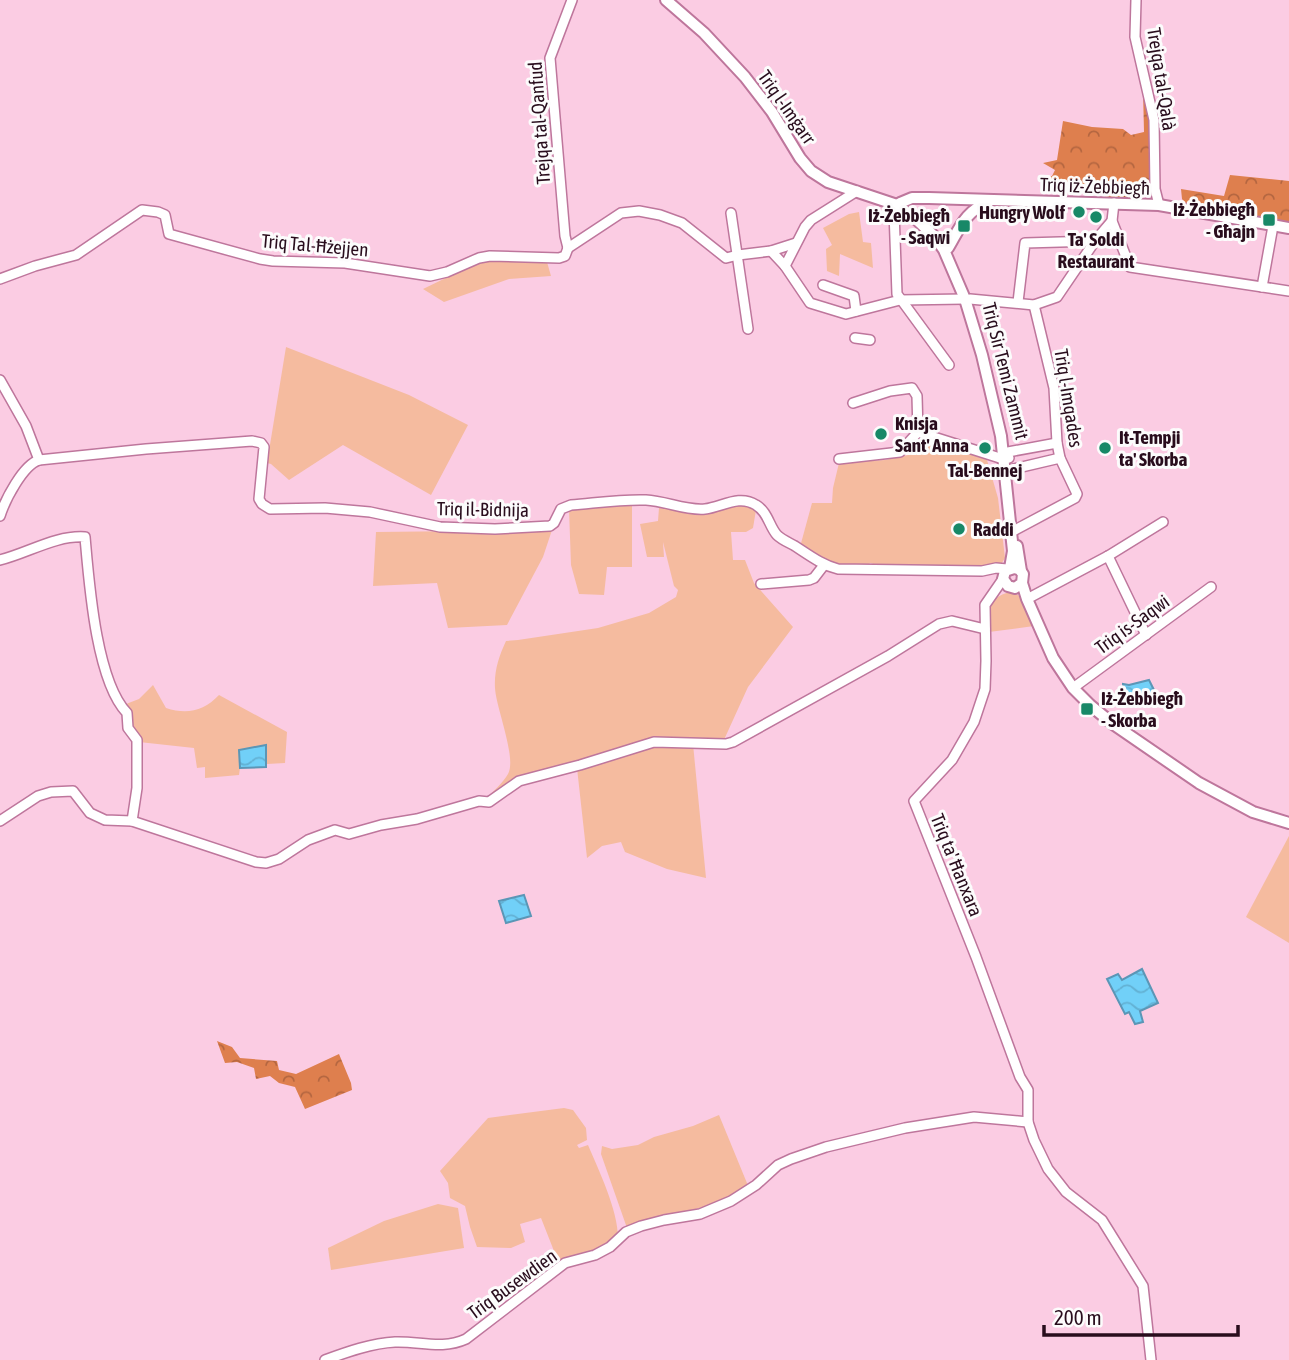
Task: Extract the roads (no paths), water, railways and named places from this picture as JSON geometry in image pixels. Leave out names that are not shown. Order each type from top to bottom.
[{"type":"main road","name":"Triq l-Imġarr","points":[[666,0],[704,33],[745,77],[811,171],[828,182],[899,204]]},
{"type":"main road","name":"Triq l-Imġarr","points":[[675,0],[708,29],[749,73],[778,110],[815,167],[829,177],[899,204]]},
{"type":"main road","name":"Triq iż-Żebbiegħ","points":[[899,204],[912,198],[1159,205],[1289,228]]},
{"type":"main road","points":[[961,199],[968,206],[968,214]]},
{"type":"main road","points":[[948,248],[968,214],[977,206],[993,201]]},
{"type":"main road","name":"Triq Sir Temi Zammit","points":[[899,204],[929,226],[948,248],[963,278],[992,379],[1007,460],[1015,530],[1012,578]]},
{"type":"main road","name":"Triq Sir Temi Zammit","points":[[899,204],[935,237],[967,299]]},
{"type":"main road","name":"Triq Sir Temi Zammit","points":[[1007,460],[1013,551],[1012,578],[1027,599],[1053,658],[1073,688],[1113,724],[1199,783],[1253,812],[1289,823]]},
{"type":"street","name":"Trejqa tal-Qanfud","points":[[568,248],[550,58],[572,0]]},
{"type":"street","name":"Trejqa tal-Qalà","points":[[1136,0],[1135,37],[1154,120],[1155,189],[1159,205]]},
{"type":"street","points":[[785,266],[811,220],[857,191]]},
{"type":"street","points":[[771,251],[785,266],[810,303],[846,314],[900,300],[967,299],[1034,304],[1057,297],[1111,220],[1114,203]]},
{"type":"street","points":[[899,204],[894,211],[897,294],[949,365]]},
{"type":"street","name":"Triq Tal-Ħżejjen","points":[[0,279],[76,254],[142,210],[164,215],[169,234],[260,259],[345,262],[430,276],[490,256],[559,258],[565,256],[568,248]]},
{"type":"street","points":[[568,248],[621,213],[639,211],[682,223],[726,258],[771,251],[796,243]]},
{"type":"street","points":[[731,213],[748,329]]},
{"type":"street","points":[[1111,220],[1130,267],[1289,291]]},
{"type":"street","points":[[1262,287],[1273,226]]},
{"type":"street","points":[[1018,302],[1025,243],[1095,241]]},
{"type":"street","points":[[823,285],[854,296],[856,311]]},
{"type":"street","name":"Triq l-Imqades","points":[[1015,530],[1075,498],[1077,494],[1060,458],[1054,388],[1034,304]]},
{"type":"street","points":[[855,338],[870,340]]},
{"type":"street","points":[[0,380],[26,426],[38,460],[30,463],[6,498],[0,516]]},
{"type":"street","points":[[839,459],[900,453],[918,432],[917,396],[912,388],[890,391],[853,403]]},
{"type":"street","points":[[918,432],[1007,460],[1060,458]]},
{"type":"street","name":"Triq il-Bidnija","points":[[38,460],[146,449],[257,442],[264,447],[259,499],[262,505],[278,510],[325,508],[370,512],[451,528],[548,527],[566,506],[648,500],[701,510],[744,501],[761,508],[780,538],[824,565],[844,570],[982,571],[1012,578]]},
{"type":"street","points":[[1007,460],[1057,443]]},
{"type":"street","points":[[1027,599],[1108,556],[1163,522]]},
{"type":"street","points":[[0,560],[58,540],[85,537],[90,596],[103,661],[110,685],[127,713],[128,728],[137,740],[137,789],[132,821]]},
{"type":"street","points":[[1108,556],[1146,635]]},
{"type":"street","points":[[761,584],[809,580],[814,578],[824,565]]},
{"type":"street","name":"Triq ta' Ħanxara","points":[[1012,578],[992,593],[985,605],[985,689],[974,722],[952,760],[914,802],[976,957],[1020,1077],[1028,1090],[1028,1122]]},
{"type":"street","name":"Triq is-Saqwi","points":[[1073,688],[1211,587]]},
{"type":"street","points":[[0,821],[38,796],[51,792],[73,791],[90,813],[105,820],[132,821],[266,863],[282,857],[308,840],[335,830],[349,834],[417,819],[479,801],[489,802],[519,781],[654,742],[733,742],[888,656],[939,624],[952,621],[985,629]]},
{"type":"street","name":"Triq Busewdien","points":[[325,1360],[383,1343],[432,1346],[457,1344],[565,1263],[594,1255],[610,1247],[626,1232],[641,1226],[700,1213],[731,1201],[790,1158],[905,1128],[974,1117],[1028,1122]]},
{"type":"street","points":[[1028,1122],[1051,1174],[1066,1192],[1102,1220],[1143,1286],[1151,1360]]},
{"type":"water","points":[[1149,680],[1156,694],[1124,698],[1123,684]]},
{"type":"water","points":[[266,745],[266,767],[240,768],[239,750]]},
{"type":"water","points":[[524,895],[531,916],[506,923],[499,901]]},
{"type":"water","points":[[1142,969],[1158,1003],[1140,1011],[1143,1022],[1135,1024],[1129,1012],[1125,1014],[1107,979],[1118,974],[1122,980]]},
{"type":"place","name":"Hungry Wolf","points":[[1079,212]]},
{"type":"place","name":"Ta' Soldi Restaurant","points":[[1096,217]]},
{"type":"place","name":"Iż-Żebbiegħ - Għajn","points":[[1269,220]]},
{"type":"place","name":"Iż-Żebbiegħ - Saqwi","points":[[964,226]]},
{"type":"place","name":"Knisja Sant' Anna","points":[[881,434]]},
{"type":"place","name":"Tal-Bennej","points":[[985,448]]},
{"type":"place","name":"It-Tempji ta' Skorba","points":[[1105,448]]},
{"type":"place","name":"Raddi","points":[[959,529]]},
{"type":"place","name":"Iż-Żebbiegħ - Skorba","points":[[1087,709]]}]
